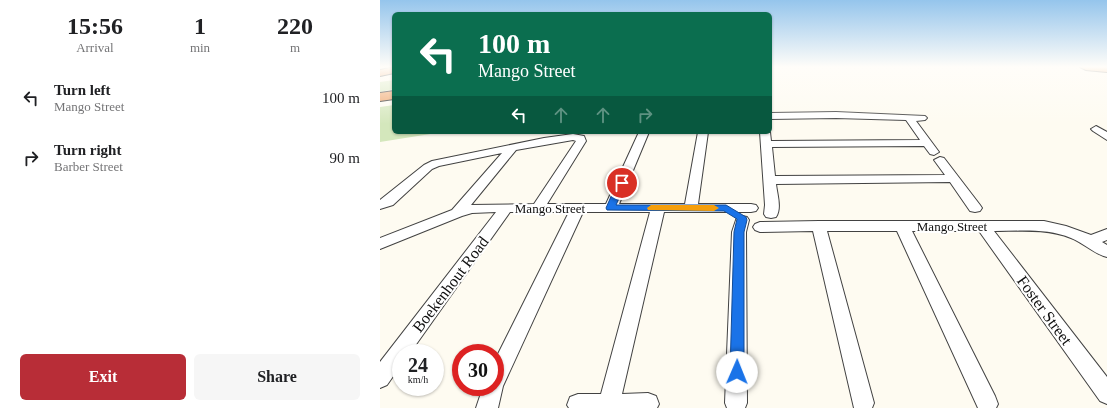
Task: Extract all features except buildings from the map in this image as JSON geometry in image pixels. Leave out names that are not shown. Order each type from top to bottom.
[{"type":"highway","points":[[380,97],[392,95]]},
{"type":"highway","points":[[380,104],[392,102]]},
{"type":"street","points":[[772,116],[836,115],[922,118]]},
{"type":"street","points":[[908,117],[975,208]]},
{"type":"street","points":[[1096,129],[1107,137]]},
{"type":"street","points":[[611,208],[643,134]]},
{"type":"street","points":[[690,208],[703,134]]},
{"type":"street","points":[[751,218],[766,225],[770,221],[771,216],[772,198],[765,134]]},
{"type":"street","points":[[380,205],[388,202],[428,167],[436,163],[514,146],[573,137],[581,139],[538,208]]},
{"type":"street","points":[[766,144],[927,143]]},
{"type":"street","points":[[457,212],[514,146]]},
{"type":"street","points":[[770,180],[954,178]]},
{"type":"street","points":[[736,403],[738,247],[751,218],[772,198]]},
{"type":"street","name":"Mango Street","points":[[380,244],[457,212],[471,210],[506,208],[726,208],[751,218],[791,226],[1052,227],[1071,232],[1090,241],[1107,252]]},
{"type":"street","name":"Boekenhout Road","points":[[380,378],[506,208]]},
{"type":"street","points":[[504,362],[578,208]]},
{"type":"street","points":[[609,405],[658,208]]},
{"type":"street","name":"Mango Street","points":[[751,218],[762,208],[771,216],[791,226]]},
{"type":"street","points":[[819,226],[863,403]]},
{"type":"street","points":[[902,226],[987,404]]},
{"type":"street","name":"Foster Street","points":[[984,226],[1107,394]]},
{"type":"street","points":[[1090,241],[1107,234]]},
{"type":"street","points":[[487,408],[490,396]]},
{"type":"street","points":[[578,405],[648,404]]},
{"type":"green space","points":[[380,86],[392,86],[392,89],[380,92]]},
{"type":"green space","points":[[392,105],[392,134],[430,134],[380,142],[380,107]]},
{"type":"slow traffic","points":[[651,208],[714,208]]},
{"type":"route","points":[[622,183],[611,208],[726,208],[741,217],[742,220],[739,232],[737,372]]}]
